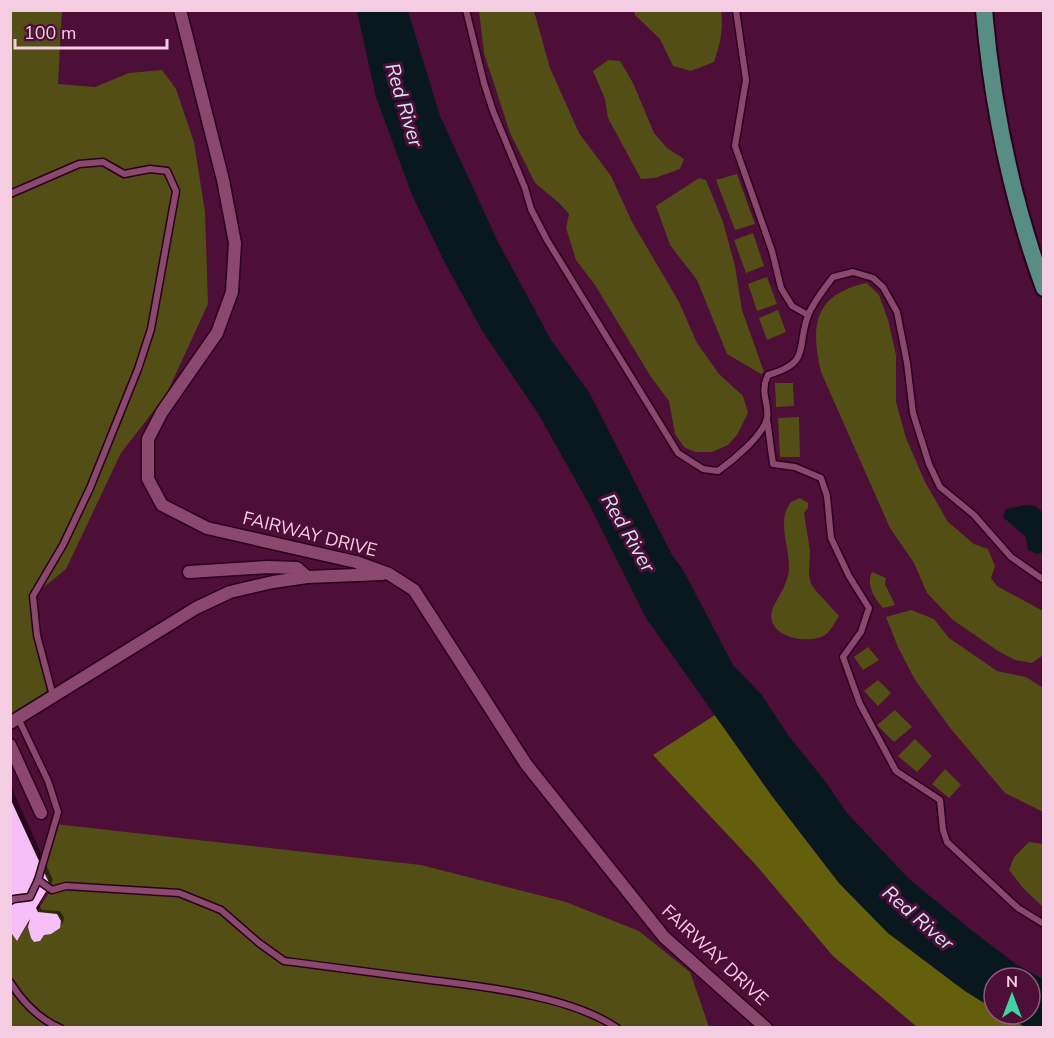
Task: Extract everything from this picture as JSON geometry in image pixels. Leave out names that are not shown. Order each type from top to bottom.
[{"type":"main road","points":[[984,10],[996,100],[1011,173],[1044,288]]},
{"type":"street","name":"FAIRWAY DRIVE","points":[[180,10],[223,180],[236,243],[232,291],[217,333],[162,412],[148,439],[148,479],[162,505],[207,528],[356,562],[389,574],[414,590],[526,764],[664,937],[766,1028]]},
{"type":"street","points":[[189,572],[268,567],[297,568],[307,577]]},
{"type":"street","points":[[14,721],[196,608],[230,592],[307,577],[389,574]]},
{"type":"street","points":[[10,744],[41,813]]},
{"type":"lane","points":[[466,10],[483,83],[531,209],[547,240],[678,453],[703,469],[718,471],[738,456],[757,436],[767,418]]},
{"type":"lane","points":[[736,10],[746,80],[735,146],[772,251],[780,288],[792,306],[808,315]]},
{"type":"lane","points":[[10,194],[79,164],[103,162],[124,174],[150,169],[167,171],[176,191],[151,328],[138,369],[90,488],[63,545],[33,596],[37,635],[53,696]]},
{"type":"lane","points":[[1044,580],[1011,557],[974,515],[940,487],[929,464],[913,413],[907,363],[897,312],[883,287],[873,278],[853,272],[832,277],[808,315],[796,362],[786,370],[768,375],[764,382],[773,464],[795,466],[821,478],[827,496],[831,538],[849,576],[869,608],[861,632],[843,657],[860,704],[896,771],[940,800],[943,830],[947,842],[1018,908],[1044,924]]},
{"type":"lane","points":[[10,901],[30,897],[39,880],[58,812],[48,781],[14,721]]},
{"type":"lane","points":[[39,880],[52,890],[66,886],[179,893],[221,910],[284,961],[506,990],[565,1005],[607,1021],[617,1028]]},
{"type":"lane","points":[[10,982],[26,1003],[49,1023],[60,1028]]},
{"type":"shaded area","points":[[10,11],[62,11],[58,84],[95,87],[129,73],[162,70],[176,89],[194,142],[205,212],[208,304],[166,395],[121,453],[66,569],[33,596],[37,635],[53,696],[10,723]]},
{"type":"shaded area","points":[[479,11],[534,11],[550,68],[579,133],[611,176],[632,222],[679,302],[697,343],[719,374],[743,396],[748,413],[737,435],[728,445],[712,452],[695,452],[684,447],[675,434],[669,401],[651,377],[595,285],[576,260],[566,228],[569,214],[535,183],[510,133],[484,53]]},
{"type":"shaded area","points":[[634,11],[721,11],[721,36],[714,62],[691,71],[673,66],[660,39],[635,15]]},
{"type":"shaded area","points":[[608,60],[620,61],[633,83],[654,133],[667,148],[684,159],[680,169],[655,178],[641,179],[608,118],[605,99],[593,71]]},
{"type":"shaded area","points":[[737,174],[755,224],[735,230],[716,180]]},
{"type":"shaded area","points":[[699,178],[706,180],[723,222],[735,266],[742,310],[764,372],[761,374],[727,354],[697,280],[670,245],[656,206]]},
{"type":"shaded area","points":[[753,233],[764,266],[746,273],[734,240]]},
{"type":"shaded area","points":[[767,277],[777,304],[757,311],[748,284]]},
{"type":"shaded area","points":[[867,283],[879,295],[888,320],[896,355],[896,402],[906,438],[925,482],[948,522],[974,544],[988,549],[995,566],[991,578],[997,586],[1043,611],[1043,655],[1032,663],[1015,660],[998,651],[953,620],[927,593],[914,563],[890,528],[821,372],[816,340],[820,314],[826,304],[836,295],[849,288]]},
{"type":"shaded area","points":[[778,310],[786,332],[767,340],[759,318]]},
{"type":"shaded area","points":[[775,383],[793,383],[794,406],[776,407]]},
{"type":"shaded area","points":[[799,417],[800,457],[780,457],[778,418]]},
{"type":"shaded area","points":[[800,498],[808,503],[808,508],[804,513],[810,551],[811,584],[839,616],[827,634],[812,639],[787,636],[775,627],[771,617],[789,571],[784,517],[791,502]]},
{"type":"shaded area","points":[[872,572],[886,578],[885,584],[895,605],[883,608],[877,600],[870,586]]},
{"type":"shaded area","points":[[911,610],[934,619],[949,638],[997,671],[1026,677],[1043,688],[1043,812],[1005,793],[951,729],[915,680],[886,617]]},
{"type":"shaded area","points":[[868,647],[879,660],[863,670],[854,657]]},
{"type":"shaded area","points":[[878,680],[891,693],[878,706],[864,691]]},
{"type":"shaded area","points":[[895,710],[912,727],[894,742],[877,725]]},
{"type":"shaded area","points":[[715,715],[772,796],[839,883],[888,933],[982,1002],[982,1026],[1025,1027],[917,1027],[833,956],[755,864],[653,755]]},
{"type":"shaded area","points":[[915,739],[932,756],[917,772],[898,756]]},
{"type":"shaded area","points":[[945,769],[961,785],[949,798],[932,784]]},
{"type":"shaded area","points":[[55,824],[421,865],[566,902],[639,931],[690,972],[709,1027],[11,1027],[10,931],[17,941],[51,890],[38,880]]},
{"type":"shaded area","points":[[1029,842],[1043,844],[1043,907],[1023,888],[1009,870],[1014,857]]},
{"type":"water","name":"Red River","points":[[357,11],[408,11],[440,116],[498,242],[551,340],[589,392],[672,555],[682,568],[733,665],[761,694],[788,735],[847,813],[909,879],[1019,966],[982,966],[982,1002],[888,933],[839,883],[772,796],[646,618],[590,506],[539,415],[483,332],[445,263],[412,195],[376,97]]},
{"type":"water","points":[[1025,505],[1035,506],[1043,513],[1043,552],[1037,554],[1028,550],[1026,537],[1003,517],[1006,509]]},
{"type":"water","points":[[1042,978],[1043,1027],[1023,1026],[1042,1026]]},
{"type":"building","points":[[10,798],[50,885],[36,908],[38,912],[57,914],[61,921],[60,928],[51,934],[44,935],[40,941],[34,942],[31,938],[28,927],[30,919],[17,941],[10,931]]}]
